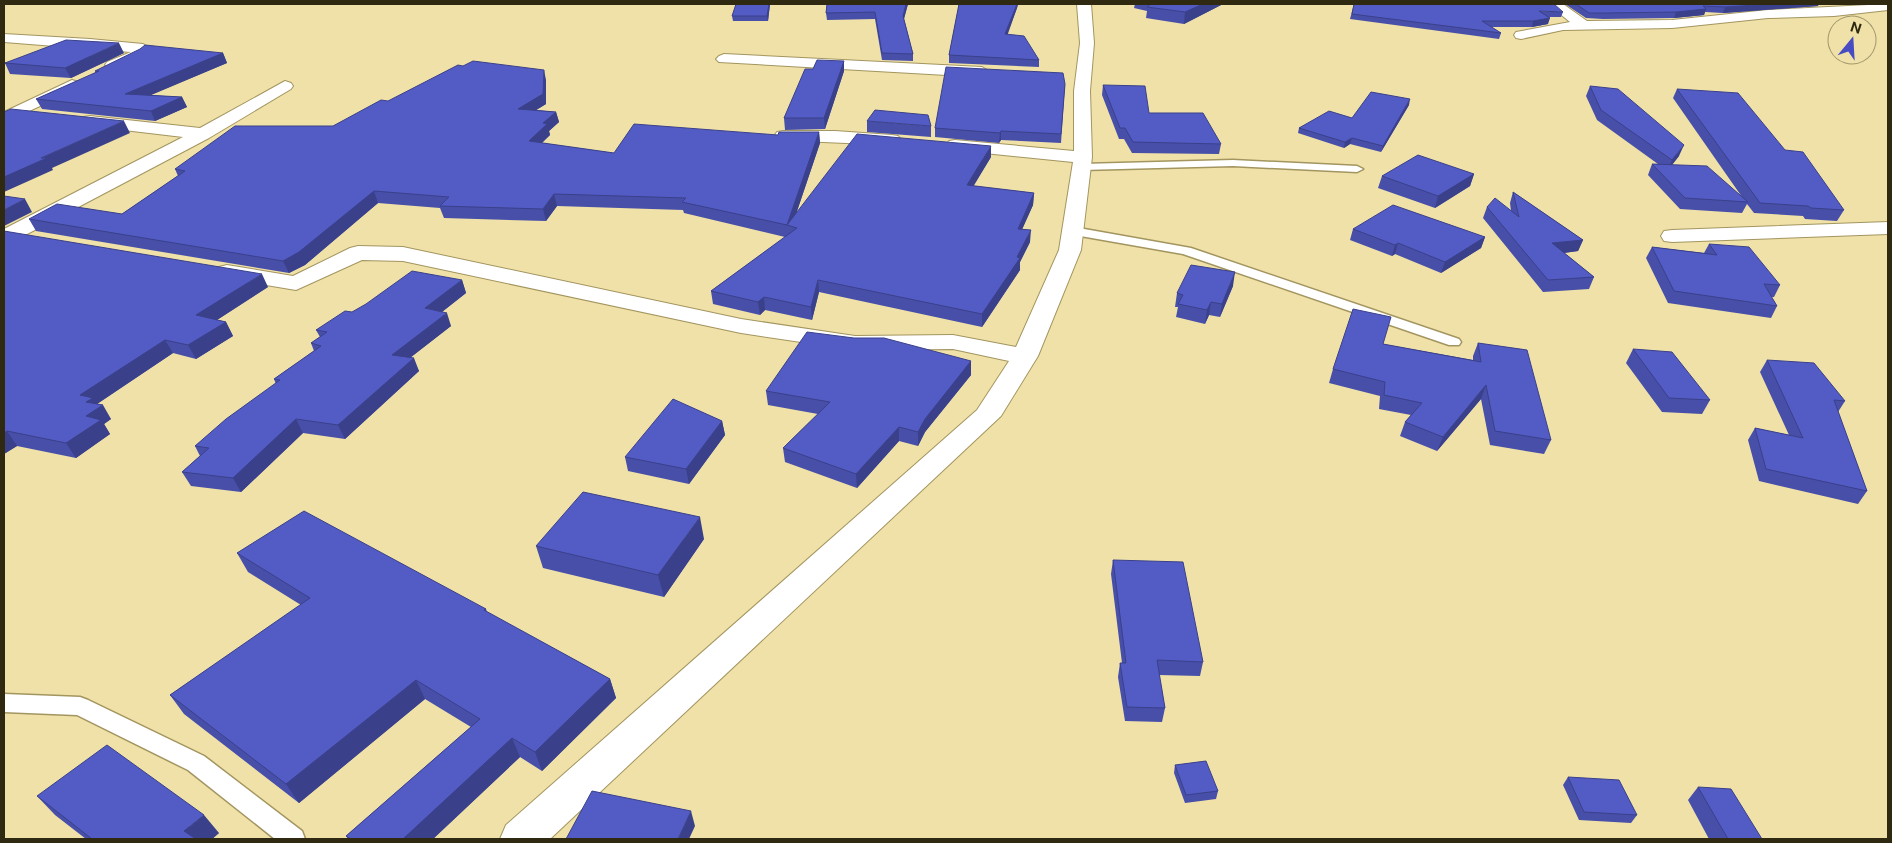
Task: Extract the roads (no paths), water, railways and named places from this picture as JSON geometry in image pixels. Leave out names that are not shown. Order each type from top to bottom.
[{"type":"street","points":[[521,839],[709,666],[987,416],[1025,356],[1070,250],[1082,162],[1074,76],[1087,43],[1084,4]]},
{"type":"street","points":[[1555,4],[1583,25]]},
{"type":"street","points":[[1521,35],[1564,26],[1672,24],[1768,14],[1834,12],[1888,6]]},
{"type":"street","points":[[4,38],[90,43],[143,49],[139,54],[93,74],[10,116]]},
{"type":"street","points":[[724,59],[994,72]]},
{"type":"street","points":[[5,235],[203,134],[285,86]]},
{"type":"street","points":[[10,116],[45,116]]},
{"type":"street","points":[[75,120],[203,134]]},
{"type":"street","points":[[762,137],[834,136],[912,141]]},
{"type":"street","points":[[942,144],[1082,162]]},
{"type":"street","points":[[1672,236],[1888,228]]},
{"type":"street","points":[[5,235],[45,241]]},
{"type":"street","points":[[206,268],[296,283],[358,254],[403,254],[741,326],[855,343],[953,342],[1025,356]]},
{"type":"lane","points":[[1082,162],[1234,163],[1357,169]]},
{"type":"lane","points":[[1073,231],[1186,251],[1454,342]]},
{"type":"lane","points":[[4,703],[80,706],[196,764],[293,839]]}]
